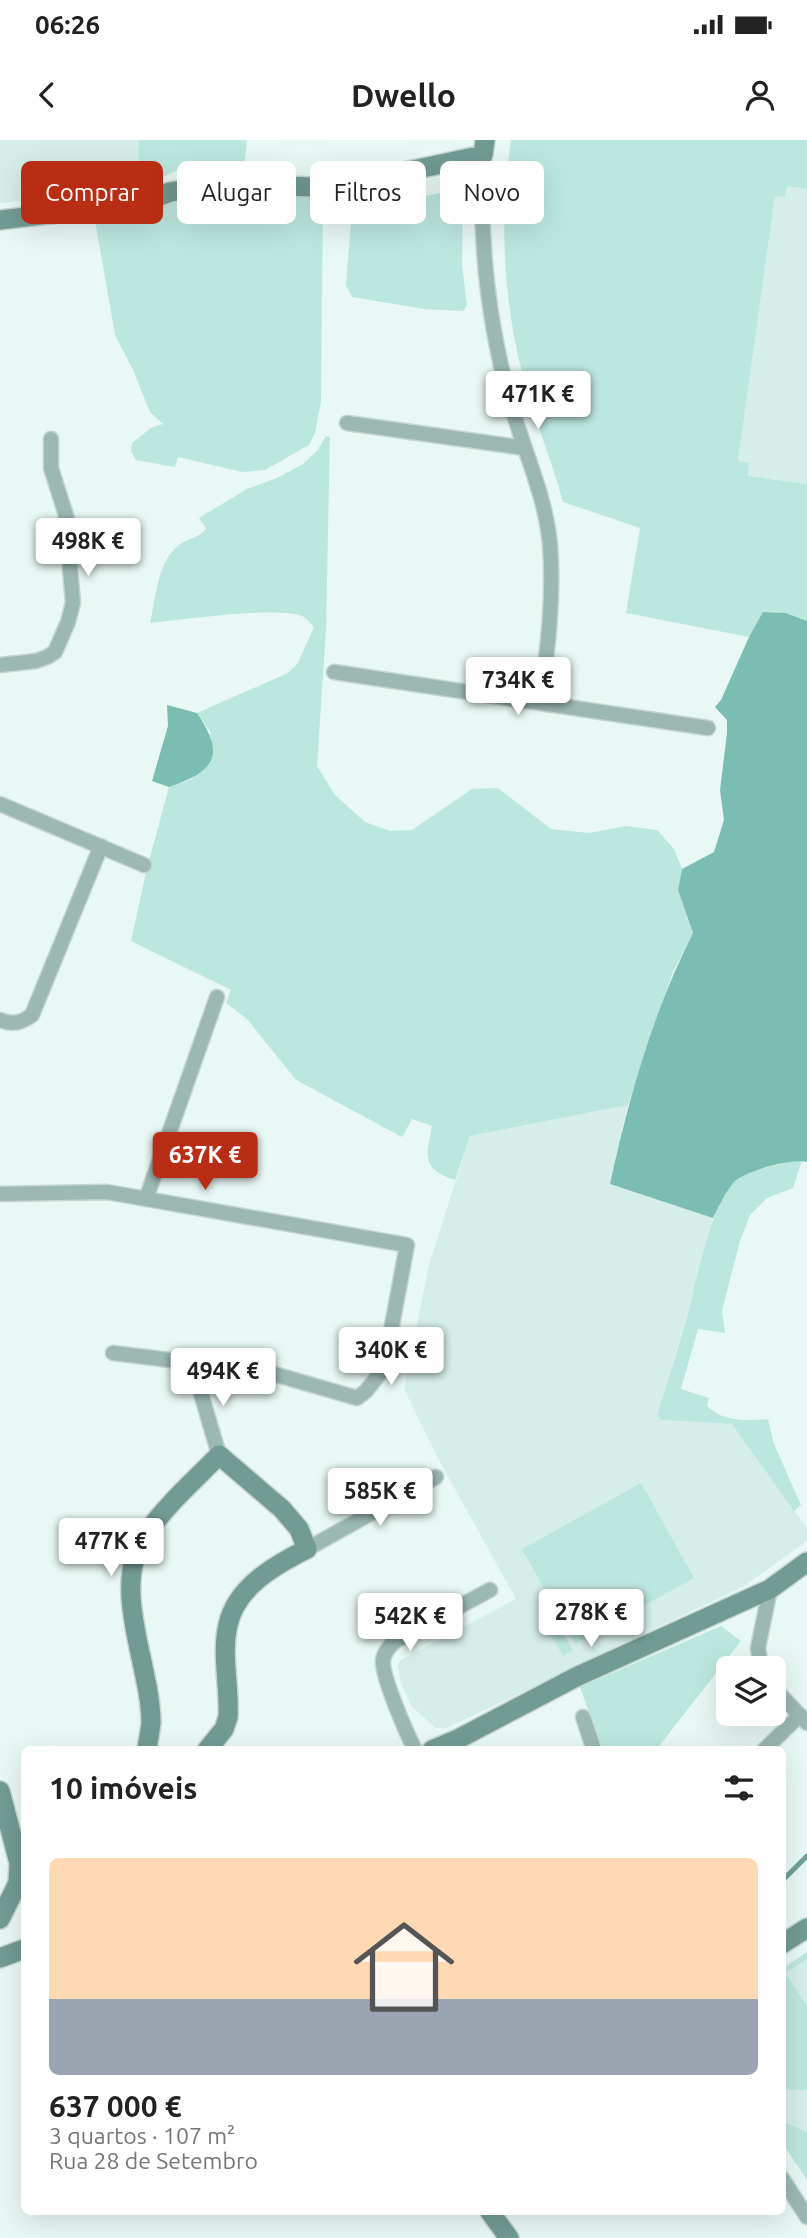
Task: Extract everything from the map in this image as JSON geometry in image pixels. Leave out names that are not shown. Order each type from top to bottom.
[{"type":"street","points":[[0,220],[141,203],[170,192],[198,188],[343,185],[484,147],[482,189],[486,292],[501,368],[541,496],[550,542],[552,595],[549,643],[540,702]]},
{"type":"street","points":[[346,423],[526,449]]},
{"type":"street","points":[[0,665],[36,661],[55,652],[73,603],[70,528],[51,468],[51,439]]},
{"type":"street","points":[[334,672],[708,728]]},
{"type":"street","points":[[0,804],[144,865]]},
{"type":"street","points":[[0,1020],[12,1024],[23,1022],[32,1015],[101,846]]},
{"type":"street","points":[[146,1199],[217,997]]},
{"type":"street","points":[[0,1194],[107,1192],[407,1245],[384,1368],[366,1391],[356,1398],[267,1372],[113,1353]]},
{"type":"street","points":[[201,1364],[200,1390],[219,1455],[282,1509],[299,1529],[307,1549]]},
{"type":"street","points":[[147,1746],[151,1723],[136,1628],[132,1565],[146,1535],[219,1455]]},
{"type":"street","points":[[210,1746],[224,1729],[228,1717],[226,1639],[236,1603],[273,1567],[436,1477]]},
{"type":"street","points":[[440,1746],[576,1677],[770,1589],[807,1562]]},
{"type":"street","points":[[759,1656],[758,1648],[770,1589]]},
{"type":"street","points":[[427,1746],[386,1676],[382,1661],[395,1641],[489,1590]]},
{"type":"street","points":[[769,1746],[803,1719],[786,1701]]},
{"type":"street","points":[[583,1717],[593,1746]]},
{"type":"street","points":[[0,1791],[19,1863],[18,1883],[0,1919]]},
{"type":"street","points":[[786,1941],[807,1928]]},
{"type":"street","points":[[0,1958],[21,1950]]},
{"type":"street","points":[[786,2184],[807,2217]]},
{"type":"street","points":[[491,2215],[509,2238]]},
{"type":"shaded area","points":[[0,140],[138,140],[138,161],[21,161],[21,201],[0,203]]},
{"type":"shaded area","points":[[787,186],[807,189],[807,484],[747,476],[738,461],[775,196]]},
{"type":"shaded area","points":[[628,1105],[610,1184],[713,1218],[657,1415],[661,1420],[732,1424],[807,1528],[807,1541],[744,1586],[447,1728],[436,1728],[412,1707],[400,1681],[398,1664],[516,1599],[440,1462],[404,1389],[429,1265],[470,1136]]},
{"type":"shaded area","points":[[807,1952],[807,2180],[786,2148],[786,1966]]},
{"type":"green space","points":[[138,140],[247,140],[245,161],[177,161],[177,170],[163,177],[163,161],[138,161]]},
{"type":"green space","points":[[511,140],[807,140],[807,189],[787,186],[785,197],[775,196],[738,461],[749,463],[748,476],[807,484],[807,621],[786,613],[764,612],[749,637],[626,613],[640,528],[563,502],[524,380],[507,291],[504,224],[544,224],[544,161],[508,161]]},
{"type":"green space","points":[[440,193],[440,224],[463,224],[462,265],[467,305],[463,311],[424,309],[352,297],[346,285],[351,224],[426,224],[426,196]]},
{"type":"green space","points":[[296,195],[309,195],[310,224],[323,224],[321,402],[315,433],[309,445],[265,470],[242,472],[178,457],[175,467],[136,460],[131,451],[132,443],[151,428],[163,424],[150,412],[115,335],[96,224],[163,224],[163,203],[175,200],[177,224],[296,224]]},
{"type":"green space","points":[[326,436],[330,437],[326,629],[317,766],[335,795],[365,822],[390,831],[412,830],[472,789],[498,788],[551,829],[589,833],[626,826],[657,830],[674,849],[682,869],[678,890],[693,933],[673,972],[628,1105],[470,1136],[455,1180],[436,1171],[428,1160],[432,1126],[412,1119],[402,1137],[296,1080],[247,1019],[226,1003],[231,990],[131,941],[169,787],[192,779],[211,733],[197,713],[288,673],[298,663],[314,627],[302,616],[272,612],[150,623],[162,571],[166,561],[179,545],[204,531],[206,528],[199,518],[247,489],[277,478],[303,464],[317,451]]},
{"type":"green space","points":[[763,612],[786,613],[807,621],[807,1162],[780,1164],[738,1178],[727,1191],[713,1218],[610,1184],[625,1119],[654,1024],[693,933],[678,890],[682,869],[714,852],[724,820],[720,790],[727,720],[715,707],[721,700]]},
{"type":"green space","points":[[167,705],[197,713],[206,728],[213,751],[206,768],[197,775],[169,787],[152,781],[168,726]]},
{"type":"green space","points":[[802,1160],[793,1188],[767,1198],[750,1215],[740,1241],[722,1310],[725,1333],[698,1329],[681,1389],[709,1398],[707,1406],[728,1418],[768,1419],[774,1444],[801,1505],[794,1511],[732,1424],[661,1420],[657,1415],[684,1329],[705,1244],[727,1191],[735,1181],[749,1173]]},
{"type":"green space","points":[[641,1483],[694,1578],[575,1644],[522,1549]]},
{"type":"green space","points":[[547,1606],[573,1650],[563,1656],[537,1611]]},
{"type":"green space","points":[[721,1626],[741,1641],[729,1656],[716,1656],[716,1673],[659,1746],[601,1746],[580,1687]]},
{"type":"green space","points":[[807,1952],[807,1959],[786,1972],[786,1966]]},
{"type":"green space","points":[[786,1974],[807,2006],[807,2090],[786,2089]]},
{"type":"green space","points":[[786,2123],[807,2132],[807,2180],[786,2148]]},
{"type":"waterway","points":[[786,1877],[807,1856]]}]
